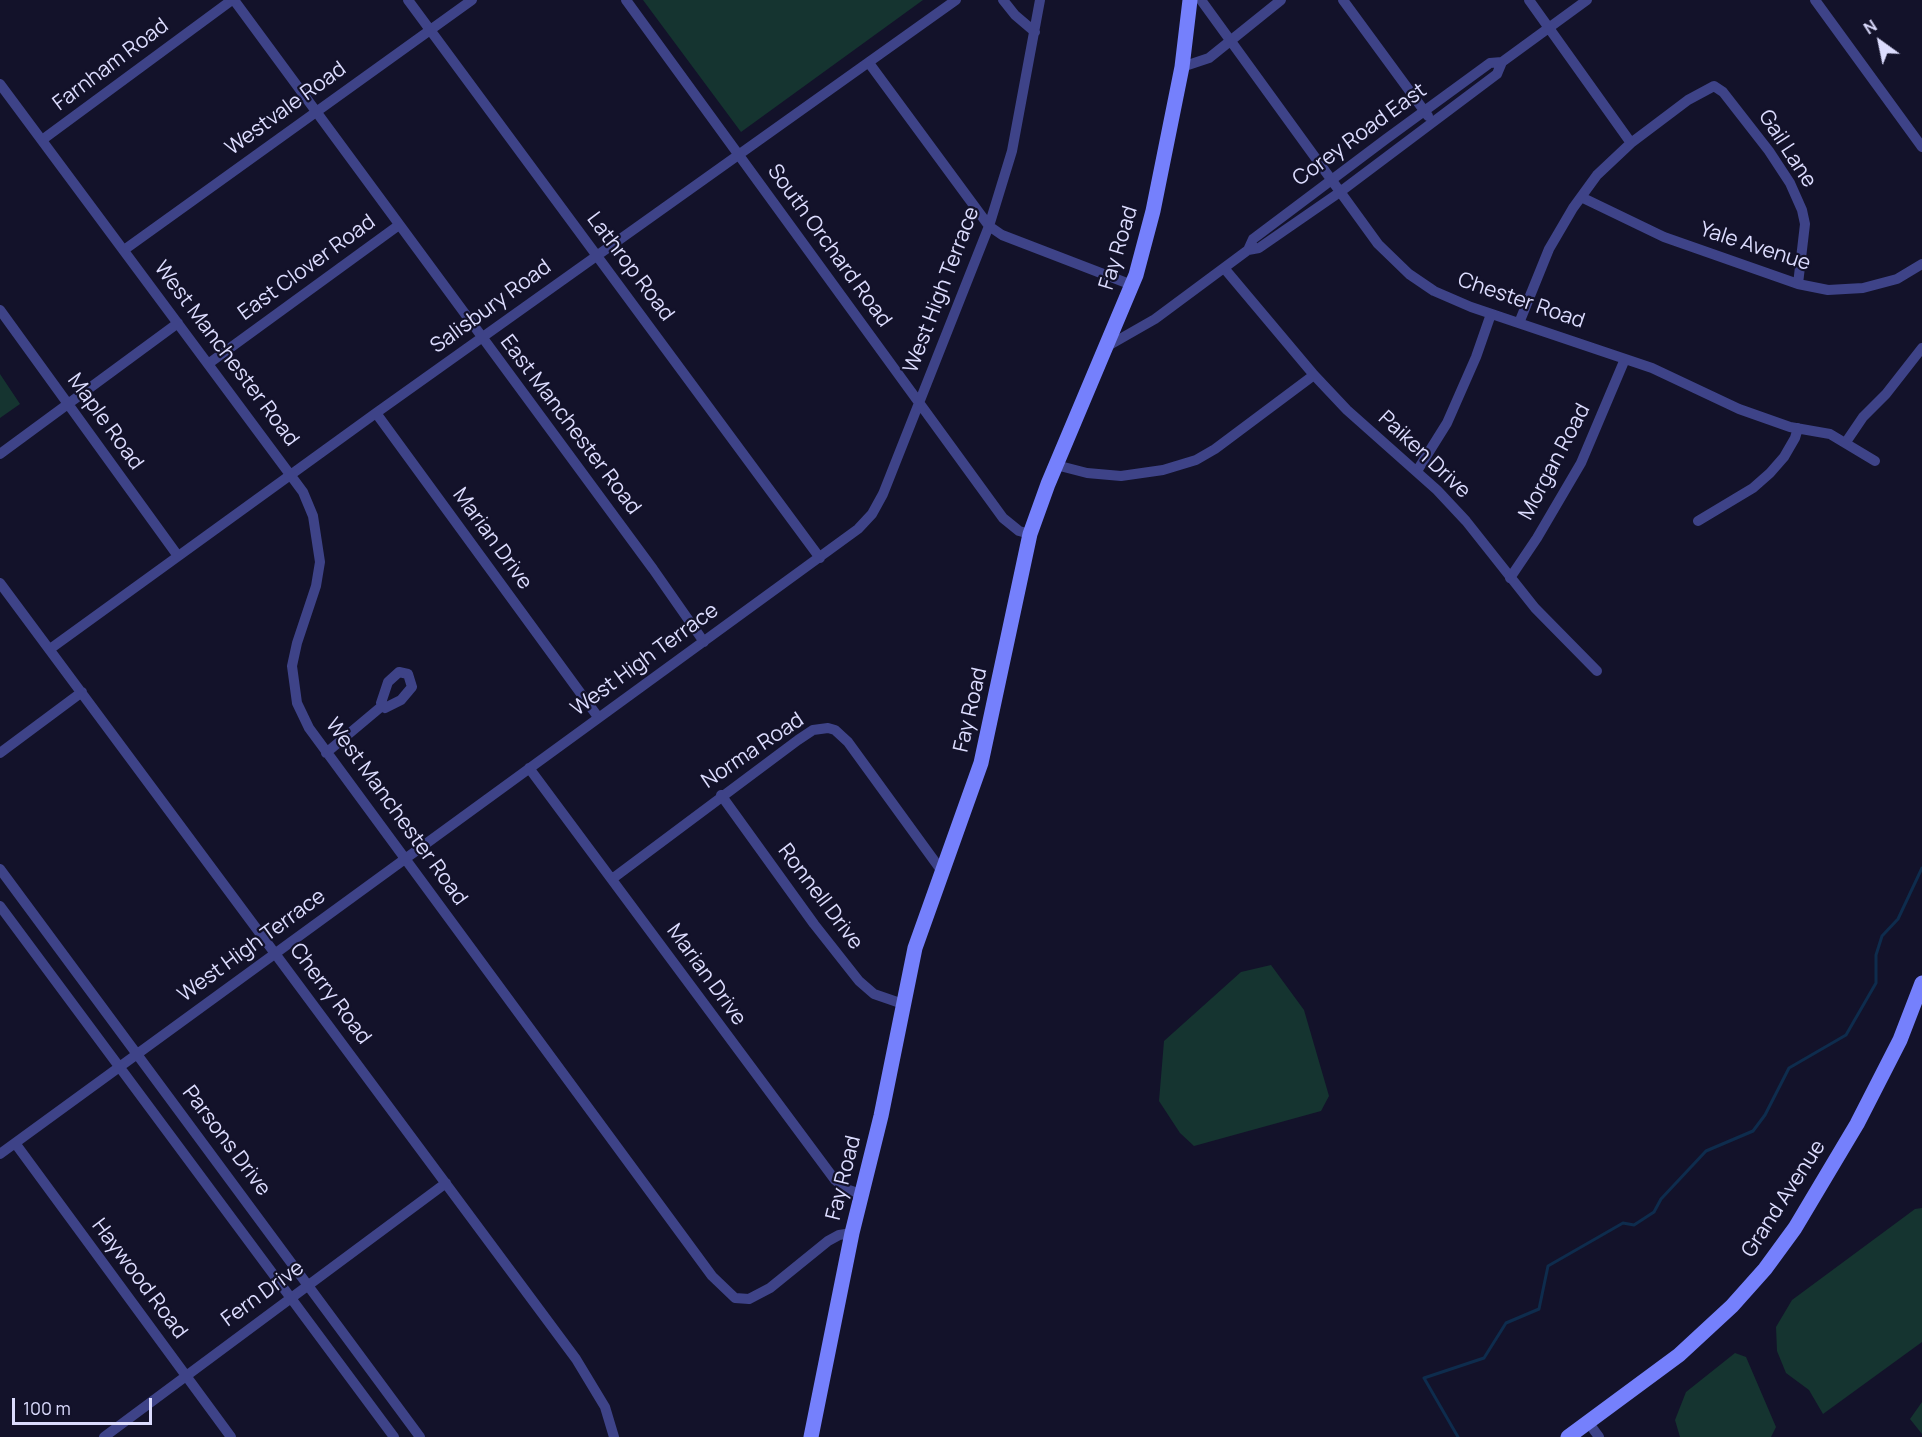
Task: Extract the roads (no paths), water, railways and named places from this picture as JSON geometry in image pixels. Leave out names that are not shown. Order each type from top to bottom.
[{"type":"street","name":"East Manchester Road","points":[[233,0],[653,569],[704,642]]},
{"type":"street","name":"Farnham Road","points":[[42,140],[233,0]]},
{"type":"street","name":"Lathrop Road","points":[[408,0],[820,558]]},
{"type":"street","name":"Westvale Road","points":[[124,250],[472,0]]},
{"type":"street","name":"South Orchard Road","points":[[626,0],[1008,524],[1030,534]]},
{"type":"street","name":"Salisbury Road","points":[[50,649],[376,412],[956,0]]},
{"type":"street","points":[[1003,0],[1015,15],[1035,32]]},
{"type":"street","name":"West High Terrace","points":[[0,1154],[598,717],[820,558],[858,529],[872,514],[884,494],[989,226],[1012,152],[1040,0]]},
{"type":"street","name":"Fay Road","points":[[811,1437],[852,1233],[880,1116],[915,948],[981,763],[1030,534],[1056,465],[1132,285],[1153,211],[1182,67],[1190,0]]},
{"type":"street","name":"Chester Road","points":[[1201,0],[1378,244],[1409,274],[1434,291],[1491,314],[1652,368],[1739,409],[1798,428],[1830,434],[1846,441],[1875,460]]},
{"type":"street","points":[[1182,67],[1209,58],[1281,0]]},
{"type":"street","points":[[1344,0],[1433,123]]},
{"type":"street","points":[[1519,323],[1549,249],[1581,197],[1611,160],[1631,143],[1529,0]]},
{"type":"street","name":"Corey Road East","points":[[1248,250],[1253,239],[1424,111],[1490,63],[1502,62],[1587,0]]},
{"type":"street","points":[[1815,0],[1922,147]]},
{"type":"street","name":"Corey Road East","points":[[1106,347],[1155,319],[1248,250],[1259,248],[1340,192],[1497,74],[1502,62]]},
{"type":"street","points":[[869,63],[989,226],[1002,235],[1132,285]]},
{"type":"street","name":"West Manchester Road","points":[[0,84],[303,492],[313,516],[320,562],[316,586],[297,643],[292,666],[293,687],[297,703],[326,753],[712,1276],[731,1295],[749,1299],[770,1288],[828,1241],[839,1235],[852,1233]]},
{"type":"street","name":"Gail Lane","points":[[1631,143],[1710,87],[1718,87],[1769,151],[1794,192],[1805,224],[1798,284]]},
{"type":"street","name":"Yale Avenue","points":[[1581,197],[1664,237],[1798,284],[1828,290],[1863,288],[1897,279],[1922,264]]},
{"type":"street","name":"East Clover Road","points":[[208,364],[399,225]]},
{"type":"street","name":"Paiken Drive","points":[[1224,268],[1314,375],[1347,410],[1417,471],[1466,521],[1535,608],[1597,671]]},
{"type":"street","name":"Maple Road","points":[[0,310],[178,556]]},
{"type":"street","points":[[1417,471],[1447,423],[1476,357],[1491,314]]},
{"type":"street","points":[[0,454],[178,323]]},
{"type":"street","points":[[1846,441],[1863,417],[1886,393],[1922,348]]},
{"type":"street","name":"Morgan Road","points":[[1510,578],[1537,538],[1581,463],[1625,359]]},
{"type":"street","points":[[1056,465],[1087,473],[1120,476],[1163,470],[1196,460],[1215,449],[1314,375]]},
{"type":"street","name":"Marian Drive","points":[[376,412],[598,717]]},
{"type":"street","points":[[1698,521],[1753,488],[1770,473],[1796,438],[1798,428]]},
{"type":"street","name":"Cherry Road","points":[[0,583],[446,1183],[598,1393],[614,1437]]},
{"type":"street","points":[[0,753],[82,692]]},
{"type":"street","points":[[326,753],[382,706]]},
{"type":"street","name":"Norma Road","points":[[612,879],[721,795],[813,730],[828,728],[835,730],[848,742],[941,870]]},
{"type":"street","name":"Marian Drive","points":[[529,768],[835,1180],[846,1189],[861,1194]]},
{"type":"street","name":"Ronnell Drive","points":[[721,795],[814,924],[859,981],[874,994],[903,1004]]},
{"type":"street","name":"Parsons Drive","points":[[0,869],[420,1437]]},
{"type":"street","name":"Parsons Drive","points":[[0,906],[394,1437]]},
{"type":"street","points":[[32,949],[49,936]]},
{"type":"street","name":"Grand Avenue","points":[[1568,1437],[1699,1338],[1765,1269],[1795,1228],[1857,1124],[1892,1057],[1922,983]]},
{"type":"street","name":"Haywood Road","points":[[15,1143],[231,1437]]},
{"type":"street","name":"Fern Drive","points":[[105,1437],[446,1183]]},
{"type":"street","points":[[1588,1422],[1599,1437]]},
{"type":"waterway","points":[[1458,1437],[1424,1378],[1484,1358],[1506,1323],[1539,1309],[1548,1266],[1623,1223],[1634,1225],[1654,1212],[1661,1199],[1706,1151],[1753,1131],[1765,1115],[1789,1068],[1846,1035],[1876,983],[1876,955],[1882,936],[1898,919],[1922,868]]}]
